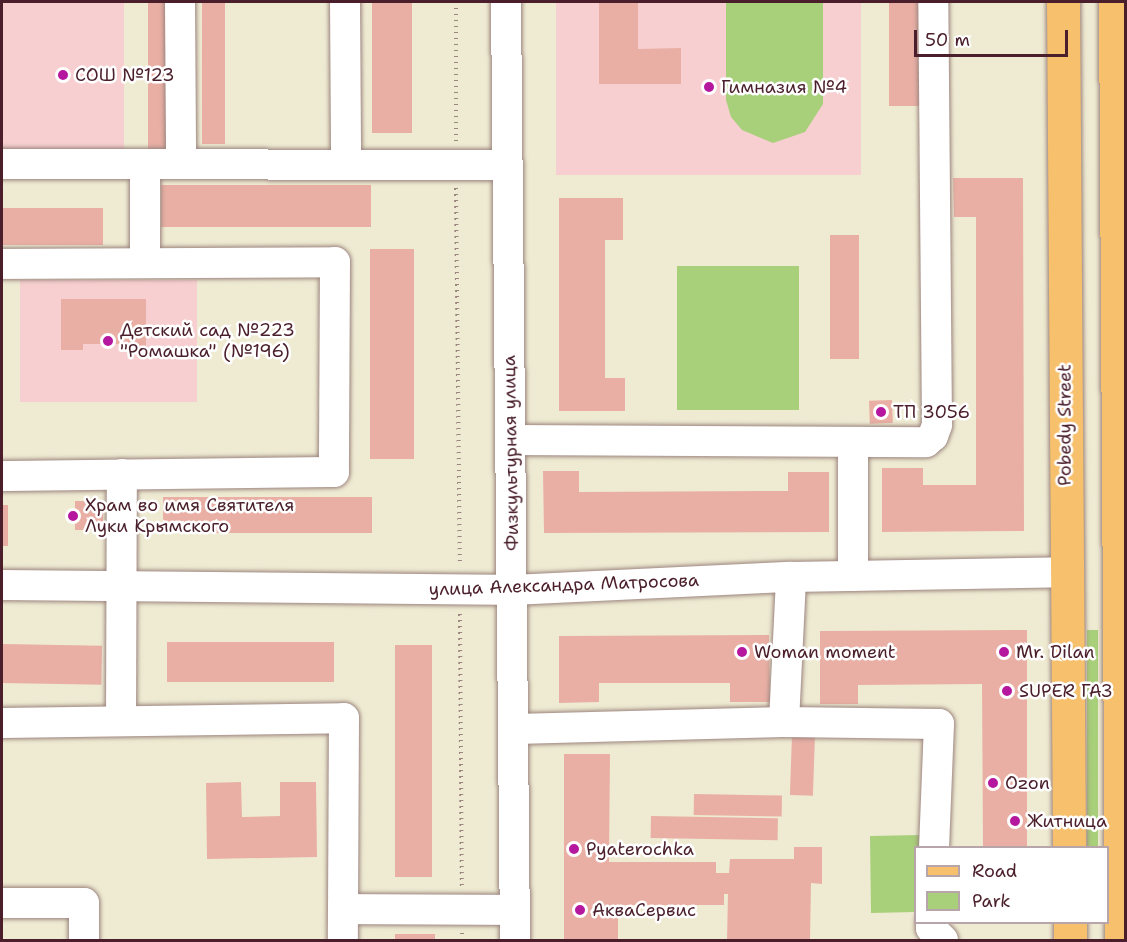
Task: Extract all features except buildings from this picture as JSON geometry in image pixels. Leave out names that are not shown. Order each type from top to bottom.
[{"type":"main road","name":"Pobedy Street","points":[[1063,2],[1069,846]]},
{"type":"main road","points":[[1115,2],[1121,574],[1121,940]]},
{"type":"main road","name":"улица Александра Матросова","points":[[1066,572],[1121,574]]},
{"type":"main road","points":[[1070,924],[1070,940]]},
{"type":"street","points":[[180,2],[181,164]]},
{"type":"street","points":[[345,2],[346,165]]},
{"type":"street","name":"Физкультурная улица","points":[[506,2],[515,729],[515,940]]},
{"type":"street","points":[[510,440],[926,442],[937,425],[933,2]]},
{"type":"street","points":[[2,164],[507,165]]},
{"type":"street","points":[[145,164],[145,263]]},
{"type":"street","points":[[2,264],[335,262],[334,472],[2,476]]},
{"type":"street","points":[[853,442],[853,576]]},
{"type":"street","points":[[121,721],[122,474]]},
{"type":"street","name":"улица Александра Матросова","points":[[2,585],[513,590],[791,577],[1066,572]]},
{"type":"street","points":[[784,723],[791,577]]},
{"type":"street","points":[[2,723],[344,718],[343,940]]},
{"type":"street","points":[[515,729],[784,723],[939,724],[934,846]]},
{"type":"street","points":[[2,903],[84,903],[84,940]]},
{"type":"street","points":[[343,909],[515,910]]},
{"type":"street","points":[[931,924],[931,928],[943,940]]},
{"type":"path","points":[[456,2],[462,940]]},
{"type":"shaded area","name":"СОШ №123","points":[[2,2],[124,2],[124,149],[2,149]]},
{"type":"shaded area","name":"Гимназия №4","points":[[556,2],[861,2],[861,175],[556,175]]},
{"type":"shaded area","name":"Детский сад №223 \"Ромашка\" (№196)","points":[[20,280],[197,280],[197,402],[20,402]]},
{"type":"green space","points":[[726,2],[823,2],[823,104],[805,132],[773,143],[742,130],[731,117],[726,100]]},
{"type":"green space","points":[[677,266],[799,266],[799,410],[677,410]]},
{"type":"green space","points":[[1087,630],[1098,630],[1098,846],[1087,846]]},
{"type":"green space","points":[[921,835],[921,846],[914,846],[914,912],[871,913],[870,836]]},
{"type":"place","name":"СОШ №123","points":[[63,75]]},
{"type":"place","name":"Гимназия №4","points":[[709,87]]},
{"type":"place","name":"Детский сад №223 \"Ромашка\" (№196)","points":[[108,341]]},
{"type":"place","name":"ТП 3056","points":[[881,412]]},
{"type":"place","name":"Храм во имя Святителя Луки Крымского","points":[[73,516]]},
{"type":"place","name":"Woman moment","points":[[742,652]]},
{"type":"place","name":"Mr. Dilan","points":[[1004,652]]},
{"type":"place","name":"SUPER ГАЗ","points":[[1007,691]]},
{"type":"place","name":"Ozon","points":[[993,783]]},
{"type":"place","name":"Житница","points":[[1015,821]]},
{"type":"place","name":"Pyaterochka","points":[[574,849]]},
{"type":"place","name":"АкваСервис","points":[[580,910]]}]
